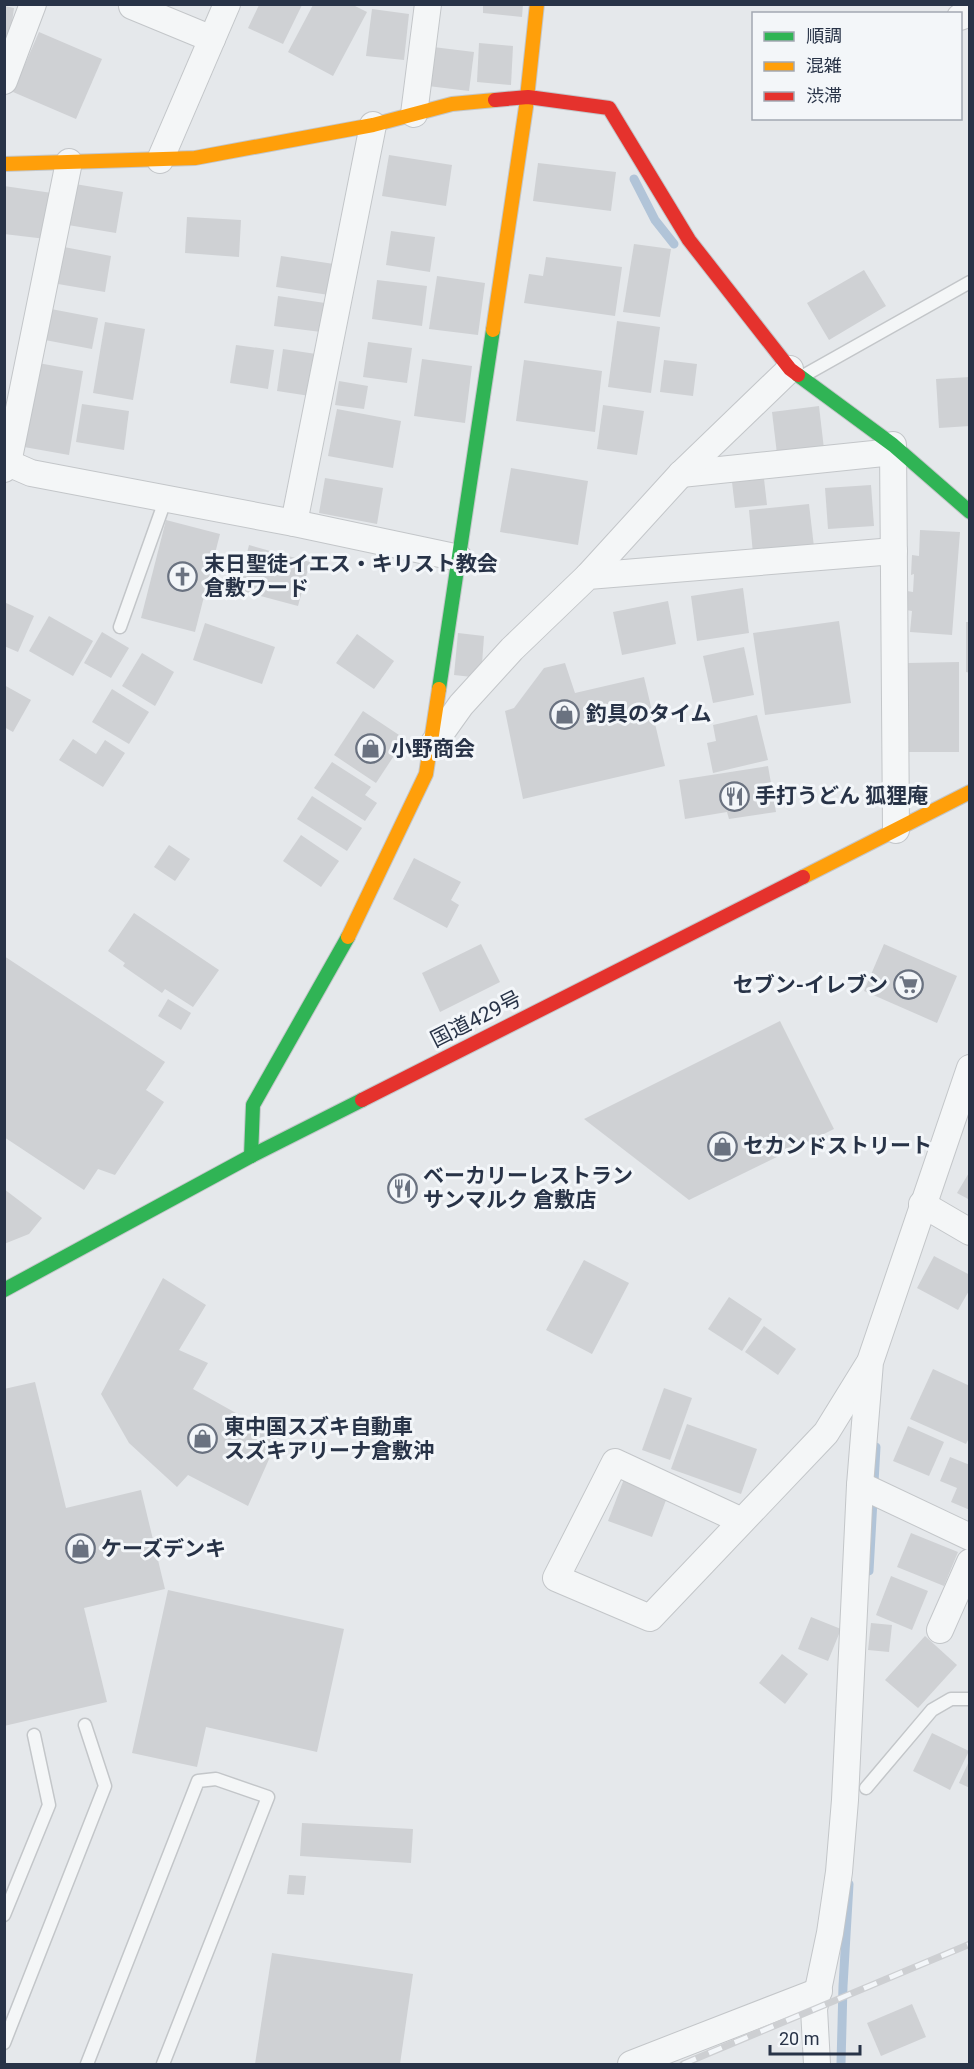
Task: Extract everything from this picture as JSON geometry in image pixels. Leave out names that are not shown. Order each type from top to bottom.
[{"type":"main road","points":[[251,1155],[253,1105],[343,947],[426,774],[526,107],[537,4]]},
{"type":"main road","points":[[4,164],[67,173],[160,160],[195,158],[372,134],[414,114],[452,104],[609,108],[689,240],[795,373],[893,448],[969,512]]},
{"type":"main road","name":"国道429号","points":[[4,1290],[251,1155],[969,792]]},
{"type":"street","points":[[4,81],[33,4]]},
{"type":"street","points":[[160,160],[227,4]]},
{"type":"street","points":[[414,114],[428,4]]},
{"type":"street","points":[[132,6],[212,39]]},
{"type":"street","points":[[294,523],[372,134]]},
{"type":"street","points":[[67,173],[6,466],[31,473],[294,523],[459,558]]},
{"type":"street","points":[[429,749],[461,705],[512,649],[588,576],[681,474],[795,373]]},
{"type":"street","points":[[681,474],[893,448],[896,830]]},
{"type":"street","points":[[588,576],[894,551]]},
{"type":"street","points":[[742,1521],[615,1462],[556,1578],[650,1618],[826,1433],[870,1362],[930,1209],[969,1068]]},
{"type":"street","points":[[930,1209],[969,1232]]},
{"type":"street","points":[[817,2064],[814,2009],[830,1933],[837,1882],[869,1490],[870,1362]]},
{"type":"street","points":[[869,1490],[969,1537]]},
{"type":"street","points":[[939,1630],[969,1562]]},
{"type":"street","points":[[631,2064],[819,1991]]},
{"type":"lane","points":[[795,373],[969,282]]},
{"type":"lane","points":[[120,627],[166,498]]},
{"type":"lane","points":[[866,1788],[932,1710],[951,1699],[969,1699]]},
{"type":"lane","points":[[4,2043],[105,1786],[85,1725]]},
{"type":"lane","points":[[4,1915],[49,1805],[34,1736]]},
{"type":"lane","points":[[87,2064],[198,1781],[216,1779],[268,1797],[163,2064]]},
{"type":"building","points":[[483,4],[523,4],[522,17],[483,13]]},
{"type":"building","points":[[259,5],[302,5],[283,44],[248,28]]},
{"type":"building","points":[[313,5],[353,5],[367,12],[333,76],[288,52]]},
{"type":"building","points":[[4,6],[14,8],[7,59],[4,59]]},
{"type":"building","points":[[372,9],[409,14],[404,60],[366,56]]},
{"type":"building","points":[[39,32],[102,59],[76,119],[13,92]]},
{"type":"building","points":[[479,43],[513,46],[511,85],[477,82]]},
{"type":"building","points":[[433,47],[474,52],[469,91],[428,86]]},
{"type":"building","points":[[389,155],[452,165],[446,206],[382,196]]},
{"type":"building","points":[[538,163],[616,172],[611,211],[533,201]]},
{"type":"building","points":[[75,184],[123,192],[116,233],[68,225]]},
{"type":"building","points":[[4,186],[52,193],[46,239],[4,234]]},
{"type":"building","points":[[187,217],[241,220],[239,257],[185,253]]},
{"type":"building","points":[[391,231],[435,237],[430,272],[386,265]]},
{"type":"building","points":[[634,244],[671,249],[660,317],[623,312]]},
{"type":"building","points":[[64,247],[111,256],[105,292],[58,284]]},
{"type":"building","points":[[281,256],[334,264],[329,295],[276,287]]},
{"type":"building","points":[[546,257],[622,267],[615,316],[524,303],[529,274],[543,276]]},
{"type":"building","points":[[864,270],[886,306],[829,340],[807,303]]},
{"type":"building","points":[[437,276],[485,283],[478,335],[429,329]]},
{"type":"building","points":[[377,280],[427,286],[422,326],[372,319]]},
{"type":"building","points":[[278,296],[325,303],[321,332],[274,326]]},
{"type":"building","points":[[51,309],[98,318],[92,349],[45,340]]},
{"type":"building","points":[[617,321],[660,327],[651,393],[608,387]]},
{"type":"building","points":[[105,322],[145,329],[133,400],[93,393]]},
{"type":"building","points":[[368,342],[412,348],[407,383],[363,377]]},
{"type":"building","points":[[236,345],[274,350],[268,389],[230,383]]},
{"type":"building","points":[[283,349],[316,354],[310,396],[277,391]]},
{"type":"building","points":[[422,359],[472,366],[465,423],[414,416]]},
{"type":"building","points":[[524,360],[602,371],[595,432],[516,421]]},
{"type":"building","points":[[664,360],[697,364],[693,396],[660,392]]},
{"type":"building","points":[[38,363],[83,371],[69,455],[24,447]]},
{"type":"building","points":[[970,377],[970,426],[939,428],[936,379]]},
{"type":"building","points":[[339,381],[368,386],[364,409],[335,405]]},
{"type":"building","points":[[82,404],[129,411],[124,450],[76,442]]},
{"type":"building","points":[[603,405],[644,411],[637,455],[597,449]]},
{"type":"building","points":[[819,406],[824,449],[777,454],[772,412]]},
{"type":"building","points":[[337,409],[401,421],[393,468],[328,456]]},
{"type":"building","points":[[511,468],[588,481],[578,545],[500,532]]},
{"type":"building","points":[[325,478],[383,488],[377,524],[319,513]]},
{"type":"building","points":[[764,479],[767,505],[735,508],[732,482]]},
{"type":"building","points":[[871,485],[874,526],[828,529],[825,488]]},
{"type":"building","points":[[809,504],[814,547],[753,554],[749,510]]},
{"type":"building","points":[[166,520],[220,534],[195,632],[141,618]]},
{"type":"building","points":[[920,530],[960,532],[952,635],[910,632],[912,611],[906,610],[907,591],[913,592],[912,555],[919,556]]},
{"type":"building","points":[[249,545],[310,562],[298,606],[238,590]]},
{"type":"building","points":[[743,588],[749,633],[697,641],[691,596]]},
{"type":"building","points":[[668,601],[676,644],[622,655],[613,612]]},
{"type":"building","points":[[4,602],[34,616],[18,652],[4,646]]},
{"type":"building","points":[[49,616],[93,641],[73,676],[29,651]]},
{"type":"building","points":[[839,621],[851,703],[765,715],[753,633]]},
{"type":"building","points":[[966,622],[970,622],[970,673],[966,672]]},
{"type":"building","points":[[205,623],[275,647],[262,684],[193,660]]},
{"type":"building","points":[[102,632],[129,648],[111,678],[84,663]]},
{"type":"building","points":[[458,633],[484,636],[481,678],[454,675]]},
{"type":"building","points":[[357,634],[394,661],[374,689],[336,663]]},
{"type":"building","points":[[744,647],[754,695],[713,703],[703,656]]},
{"type":"building","points":[[142,653],[174,672],[155,706],[122,686]]},
{"type":"building","points":[[959,662],[959,752],[908,752],[908,663]]},
{"type":"building","points":[[565,663],[575,693],[644,677],[665,766],[523,799],[505,711],[514,708],[544,668]]},
{"type":"building","points":[[4,685],[31,700],[13,732],[4,727]]},
{"type":"building","points":[[112,689],[149,712],[129,744],[92,722]]},
{"type":"building","points":[[363,711],[405,739],[376,783],[334,755]]},
{"type":"building","points":[[757,715],[768,760],[713,773],[707,743],[716,741],[713,725]]},
{"type":"building","points":[[73,739],[96,754],[105,740],[125,753],[103,787],[59,760]]},
{"type":"building","points":[[332,762],[371,787],[365,795],[377,803],[365,821],[314,788]]},
{"type":"building","points":[[768,766],[776,812],[729,819],[727,812],[685,819],[679,780]]},
{"type":"building","points":[[312,796],[362,828],[347,851],[297,819]]},
{"type":"building","points":[[301,835],[339,861],[321,887],[283,861]]},
{"type":"building","points":[[169,845],[190,859],[175,881],[154,867]]},
{"type":"building","points":[[414,858],[461,882],[451,900],[459,905],[447,928],[393,899]]},
{"type":"building","points":[[134,913],[219,970],[193,1007],[165,989],[162,993],[123,966],[125,963],[108,951]]},
{"type":"building","points":[[481,944],[500,982],[440,1012],[422,973]]},
{"type":"building","points":[[884,944],[957,976],[937,1023],[864,991]]},
{"type":"building","points":[[4,956],[165,1062],[146,1090],[164,1102],[115,1175],[98,1169],[84,1190],[4,1137]]},
{"type":"building","points":[[168,999],[191,1013],[181,1030],[158,1016]]},
{"type":"building","points":[[780,1021],[834,1129],[689,1200],[584,1119]]},
{"type":"building","points":[[970,1171],[970,1200],[957,1193]]},
{"type":"building","points":[[4,1189],[42,1218],[29,1234],[4,1244]]},
{"type":"building","points":[[934,1256],[970,1275],[970,1289],[958,1310],[917,1288]]},
{"type":"building","points":[[584,1260],[629,1283],[592,1354],[546,1330]]},
{"type":"building","points":[[163,1278],[206,1305],[179,1350],[208,1363],[193,1389],[279,1437],[248,1506],[188,1475],[177,1487],[129,1443],[101,1394]]},
{"type":"building","points":[[729,1297],[762,1319],[742,1351],[708,1329]]},
{"type":"building","points":[[764,1326],[796,1349],[778,1375],[745,1352]]},
{"type":"building","points":[[933,1369],[970,1386],[970,1436],[966,1444],[910,1419]]},
{"type":"building","name":"ケーズデンキ","points":[[35,1382],[66,1508],[141,1490],[165,1589],[84,1608],[107,1702],[4,1726],[4,1389]]},
{"type":"building","points":[[664,1388],[692,1398],[670,1460],[642,1450]]},
{"type":"building","points":[[687,1424],[757,1449],[741,1494],[671,1469]]},
{"type":"building","points":[[908,1426],[944,1442],[929,1476],[893,1461]]},
{"type":"building","points":[[950,1457],[970,1465],[970,1510],[951,1502],[957,1488],[940,1481]]},
{"type":"building","points":[[624,1479],[668,1495],[652,1537],[608,1521]]},
{"type":"building","points":[[911,1533],[958,1552],[944,1586],[897,1567]]},
{"type":"building","points":[[891,1576],[928,1591],[912,1630],[876,1615]]},
{"type":"building","points":[[168,1590],[344,1629],[317,1752],[206,1727],[197,1767],[132,1753]]},
{"type":"building","points":[[811,1617],[841,1629],[828,1661],[798,1649]]},
{"type":"building","points":[[871,1623],[892,1625],[889,1652],[868,1650]]},
{"type":"building","points":[[925,1636],[957,1665],[918,1708],[885,1680]]},
{"type":"building","points":[[782,1654],[808,1674],[785,1704],[759,1683]]},
{"type":"building","points":[[932,1733],[969,1751],[950,1790],[913,1771]]},
{"type":"building","points":[[970,1759],[970,1788],[959,1783]]},
{"type":"building","points":[[302,1823],[413,1829],[411,1863],[300,1856]]},
{"type":"building","points":[[289,1875],[306,1876],[304,1895],[287,1894]]},
{"type":"building","points":[[272,1953],[413,1974],[400,2064],[255,2064]]},
{"type":"building","points":[[912,2004],[926,2037],[881,2056],[867,2023]]},
{"type":"waterway","points":[[634,179],[655,220],[674,244]]},
{"type":"waterway","points":[[869,1571],[876,1447]]},
{"type":"waterway","points":[[841,2064],[849,1884]]},
{"type":"railway","points":[[683,2064],[970,1944]]},
{"type":"traffic: fast","points":[[439,689],[493,330]]},
{"type":"traffic: fast","points":[[798,375],[893,445],[970,512]]},
{"type":"traffic: fast","points":[[251,1156],[253,1105],[348,937]]},
{"type":"traffic: fast","points":[[4,1290],[251,1156],[362,1100]]},
{"type":"traffic: slow","points":[[493,330],[526,107],[537,4]]},
{"type":"traffic: slow","points":[[4,164],[195,158],[373,125],[452,104],[495,100]]},
{"type":"traffic: slow","points":[[348,937],[426,774],[439,689]]},
{"type":"traffic: slow","points":[[803,877],[970,792]]},
{"type":"traffic: jam","points":[[495,100],[528,97],[609,108],[689,240],[790,369],[798,375]]},
{"type":"traffic: jam","points":[[362,1100],[803,877]]},
{"type":"place","name":"末日聖徒イエス・キリスト教会 倉敷ワード","points":[[183,576]]},
{"type":"place","name":"釣具のタイム","points":[[565,714]]},
{"type":"place","name":"小野商会","points":[[370,749]]},
{"type":"place","name":"手打うどん 狐狸庵","points":[[734,796]]},
{"type":"place","name":"セブン-イレブン","points":[[909,985]]},
{"type":"place","name":"セカンドストリート","points":[[722,1146]]},
{"type":"place","name":"ベーカリーレストラン サンマルク 倉敷店","points":[[402,1188]]},
{"type":"place","name":"東中国スズキ自動車 スズキアリーナ倉敷沖","points":[[203,1439]]},
{"type":"place","name":"ケーズデンキ","points":[[80,1549]]}]
